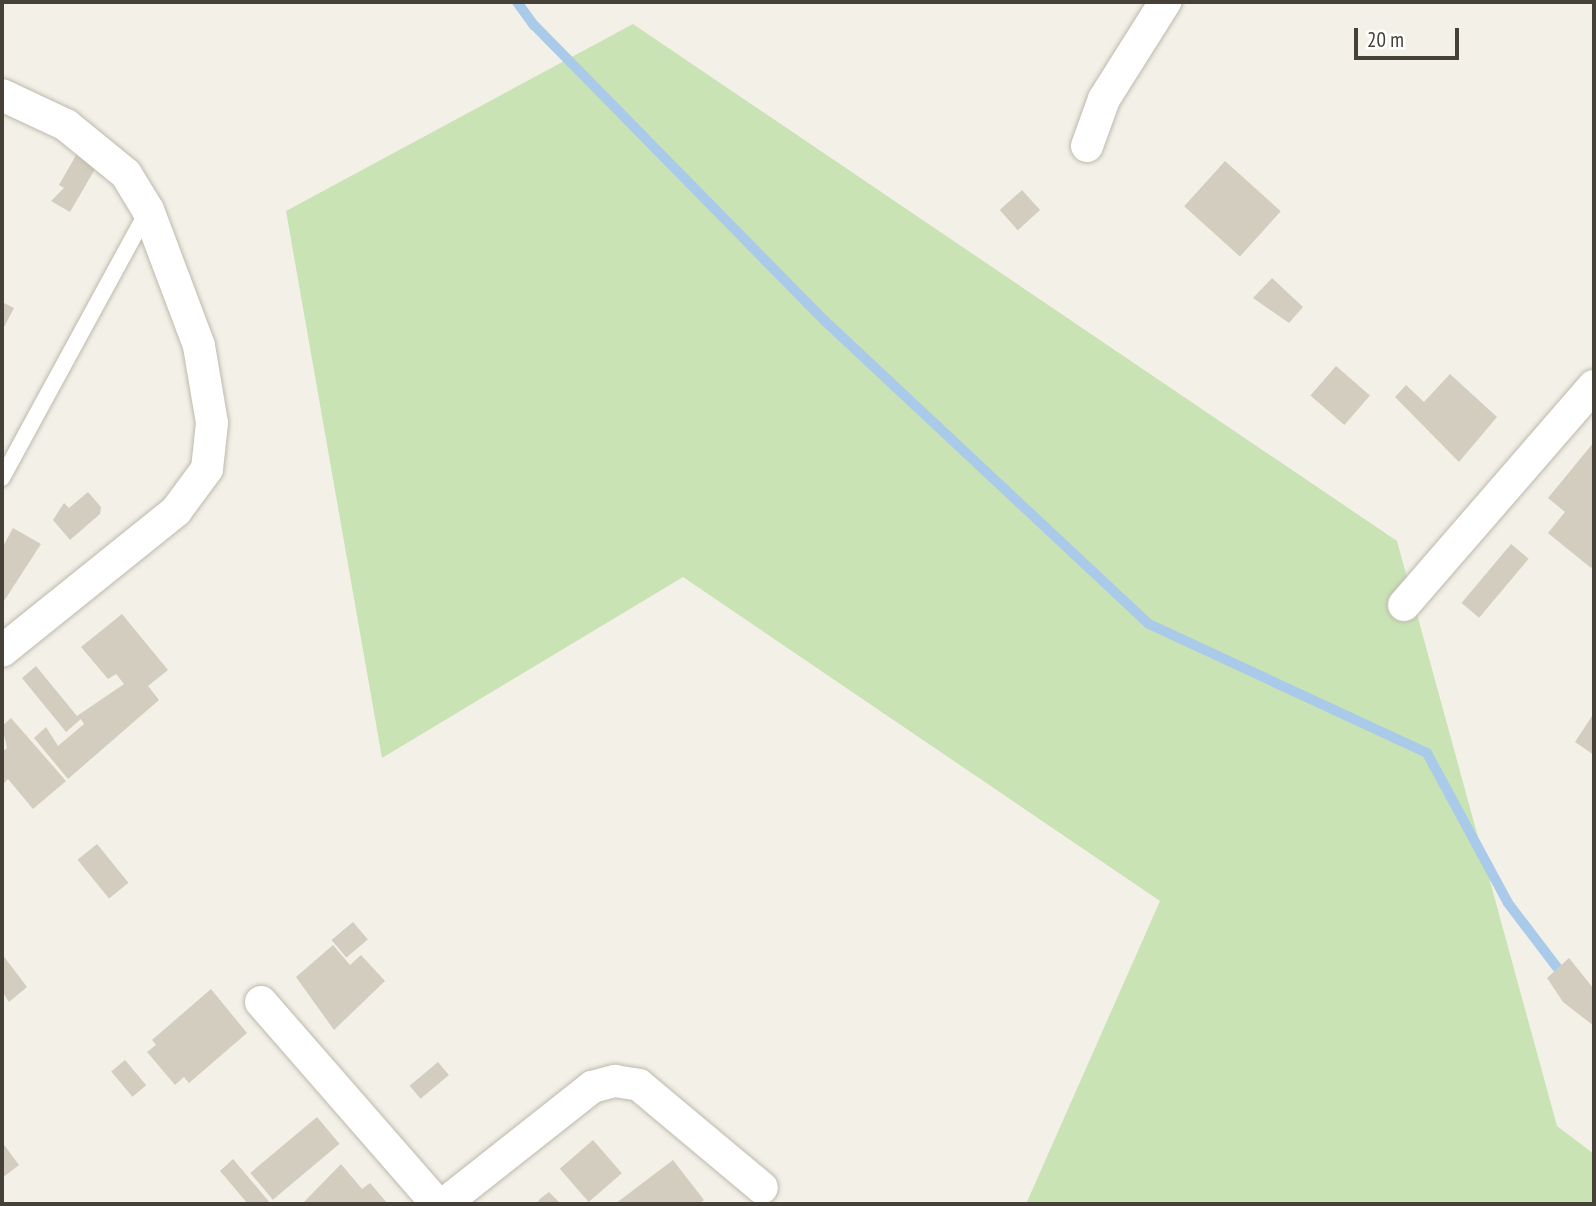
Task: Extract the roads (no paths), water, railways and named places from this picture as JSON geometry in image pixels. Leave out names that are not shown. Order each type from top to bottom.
[{"type":"street","points":[[1087,146],[1104,99],[1165,2]]},
{"type":"street","points":[[2,95],[66,125],[126,174],[148,210],[199,346],[212,423],[207,469],[176,511],[2,651]]},
{"type":"street","points":[[1404,605],[1594,386]]},
{"type":"street","points":[[261,1002],[437,1204]]},
{"type":"street","points":[[444,1204],[592,1087],[615,1081],[639,1085],[762,1188]]},
{"type":"lane","points":[[2,478],[148,210]]},
{"type":"waterway","points":[[517,2],[534,25],[825,321],[1149,624],[1427,753],[1508,903],[1566,979]]}]
